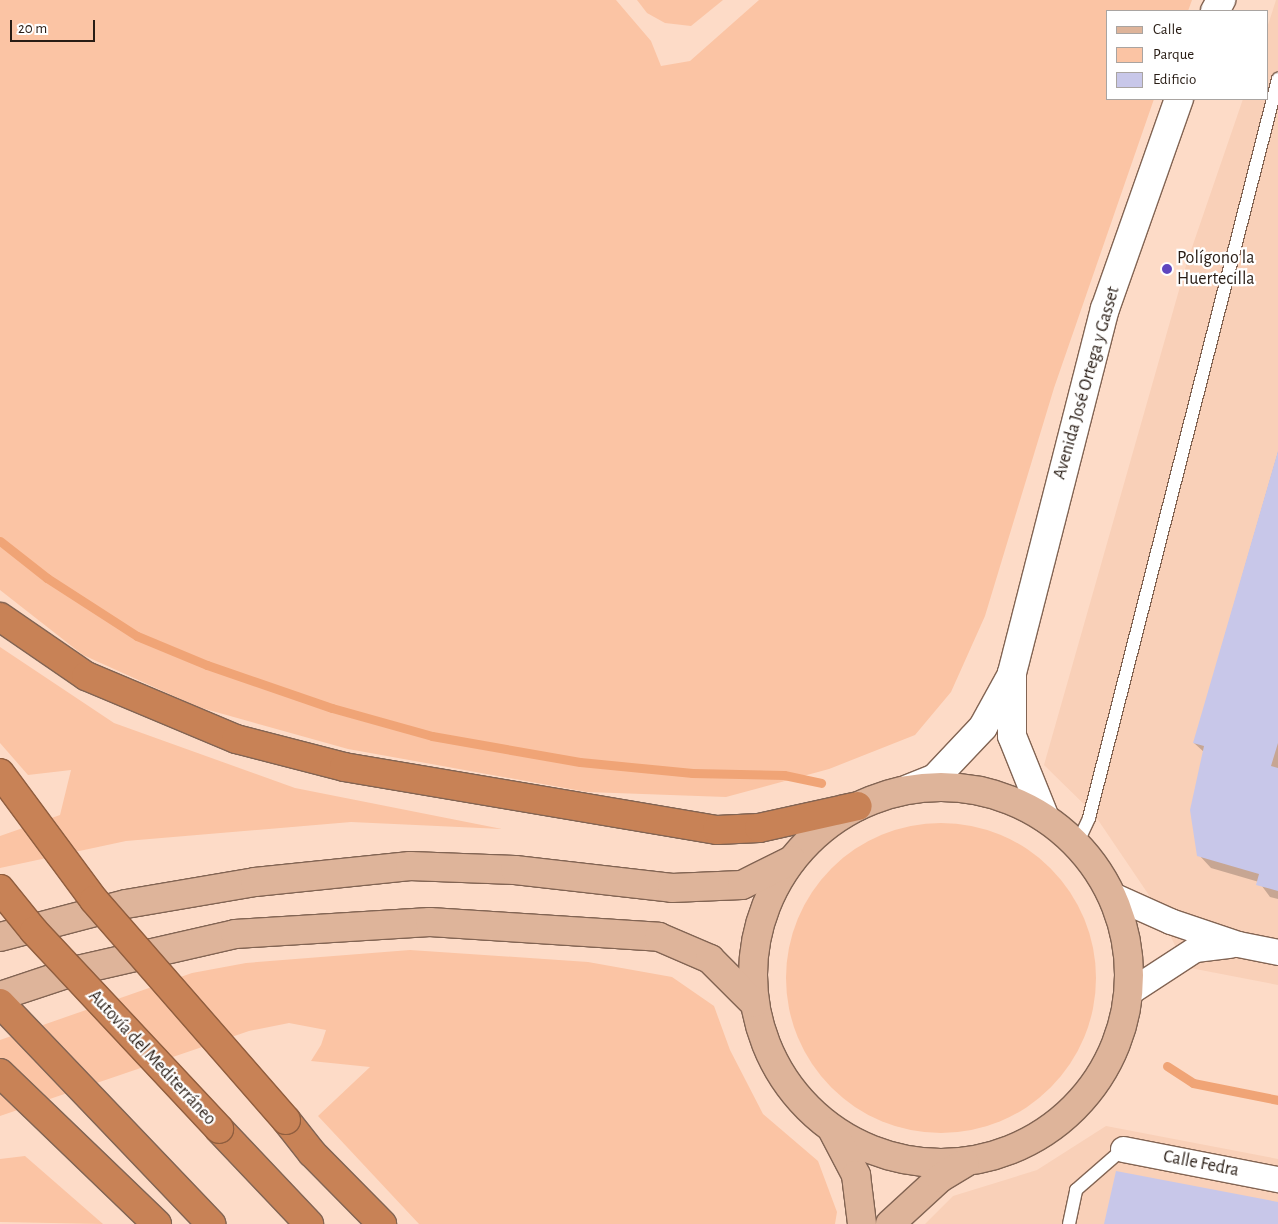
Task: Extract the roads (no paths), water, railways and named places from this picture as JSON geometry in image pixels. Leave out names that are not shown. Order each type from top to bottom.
[{"type":"highway","points":[[0,617],[86,676],[236,739],[344,767],[717,830],[759,828],[858,806]]},
{"type":"highway","points":[[0,773],[94,900],[286,1120],[312,1153],[382,1224]]},
{"type":"highway","name":"Autovía del Mediterráneo","points":[[0,888],[34,931],[309,1224]]},
{"type":"highway","points":[[0,1003],[211,1224]]},
{"type":"highway","points":[[0,1073],[157,1224]]},
{"type":"main road","name":"Avenida José Ortega y Gasset","points":[[908,789],[935,778],[984,727],[1012,673],[1106,309],[1179,100]]},
{"type":"main road","name":"Avenida José Ortega y Gasset","points":[[1012,673],[1012,736],[1045,818]]},
{"type":"main road","points":[[890,1224],[940,1178],[965,1163],[1015,1149],[1059,1122],[1099,1076],[1118,1040],[1129,992],[1126,942],[1112,895],[1077,844],[1045,818],[1014,801],[979,790],[944,786],[908,789],[858,806],[822,829],[792,860],[767,904],[762,920],[754,953],[754,1003],[764,1041],[781,1075],[804,1106],[833,1131],[874,1152],[910,1161],[965,1163]]},
{"type":"main road","points":[[0,937],[126,904],[255,882],[391,868],[515,870],[672,888],[742,885],[792,860]]},
{"type":"main road","points":[[0,996],[78,970],[235,934],[430,922],[659,937],[710,959],[754,1003]]},
{"type":"main road","points":[[833,1131],[856,1175],[862,1224]]},
{"type":"street","points":[[1112,895],[1170,921],[1238,944],[1278,952]]},
{"type":"street","points":[[1129,992],[1194,949],[1238,944]]},
{"type":"street","name":"Calle Fedra","points":[[1123,1149],[1278,1179]]},
{"type":"lane","points":[[1077,844],[1089,818],[1278,80]]},
{"type":"lane","points":[[1069,1224],[1076,1190],[1123,1149]]},
{"type":"waterway","points":[[0,541],[47,578],[137,636],[207,665],[332,708],[432,736],[580,762],[692,773],[784,775],[821,783]]},
{"type":"waterway","points":[[1167,1066],[1193,1083],[1278,1100]]},
{"type":"place","name":"Polígono la Huertecilla","points":[[1167,269]]}]
